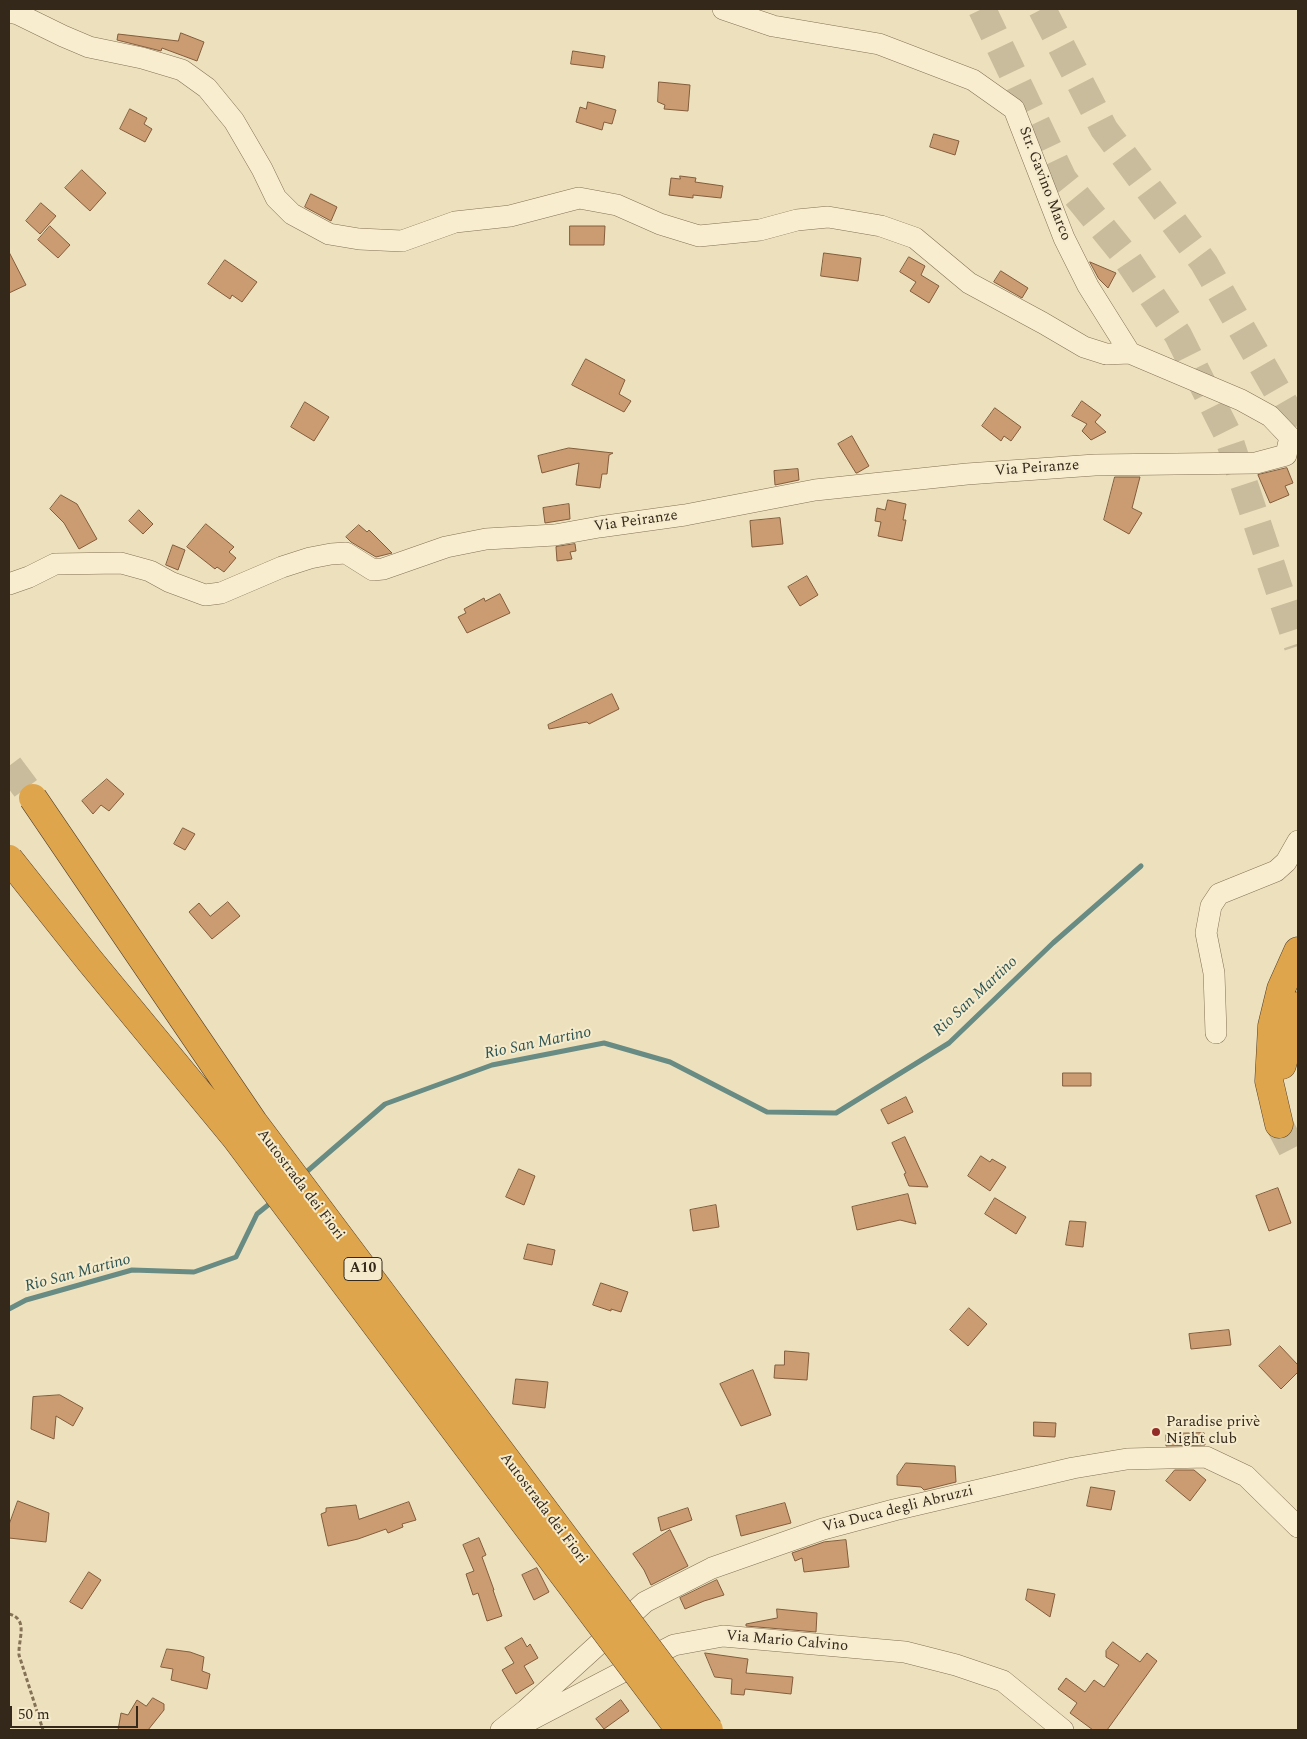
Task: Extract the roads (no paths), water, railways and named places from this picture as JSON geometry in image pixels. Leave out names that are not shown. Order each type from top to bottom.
[{"type":"highway","name":"Autostrada dei Fiori","points":[[33,798],[254,1123],[709,1730]]},
{"type":"highway","name":"Autostrada dei Fiori","points":[[9,859],[90,961],[236,1138],[680,1730]]},
{"type":"highway","points":[[1298,951],[1281,989],[1272,1026],[1269,1081],[1284,1120],[1280,1074],[1298,1006]]},
{"type":"street","name":"Str. Gavino Marco","points":[[723,9],[773,26],[879,44],[973,80],[1014,109],[1064,238],[1088,286],[1130,354]]},
{"type":"street","points":[[9,12],[18,14],[89,47],[142,58],[182,70],[207,88],[234,121],[262,169],[276,198],[292,214],[329,234],[359,239],[402,241],[456,222],[510,216],[579,198],[617,204],[660,224],[699,236],[760,230],[796,220],[828,217],[880,226],[915,238],[968,283],[1043,322],[1084,347],[1106,354],[1130,354],[1241,400],[1270,416],[1290,437],[1292,457]]},
{"type":"street","name":"Via Peiranze","points":[[9,584],[29,577],[55,564],[121,564],[150,571],[170,582],[205,596],[221,593],[282,567],[310,558],[346,553],[373,570],[383,569],[446,547],[486,539],[555,535],[599,526],[685,515],[815,490],[967,474],[1095,465],[1256,463],[1292,457]]},
{"type":"street","points":[[1216,1033],[1214,972],[1206,933],[1211,906],[1219,894],[1276,871],[1286,862],[1298,841]]},
{"type":"street","name":"Via Duca degli Abruzzi","points":[[501,1730],[526,1710],[645,1602],[712,1568],[823,1529],[894,1510],[1034,1476],[1127,1459],[1206,1457],[1246,1476],[1298,1527]]},
{"type":"street","name":"Via Mario Calvino","points":[[512,1730],[674,1645],[723,1636],[905,1652],[956,1665],[1003,1681],[1063,1730]]},
{"type":"waterway","name":"Rio San Martino","points":[[304,1174],[385,1104],[492,1065],[604,1043],[670,1062],[767,1112],[836,1113],[949,1043],[1053,943],[1141,866]]},
{"type":"waterway","name":"Rio San Martino","points":[[9,1309],[26,1300],[132,1270],[194,1272],[236,1257],[257,1214],[273,1201]]},
{"type":"tunnel","points":[[982,9],[1063,179],[1123,253],[1178,335],[1227,433],[1298,646]]},
{"type":"tunnel","points":[[1042,9],[1104,129],[1204,263],[1288,410],[1298,441]]},
{"type":"tunnel","points":[[9,766],[33,798]]},
{"type":"tunnel","points":[[1279,1124],[1292,1149],[1298,1156]]},
{"type":"place","name":"Paradise privè Night club","points":[[1156,1432]]}]
